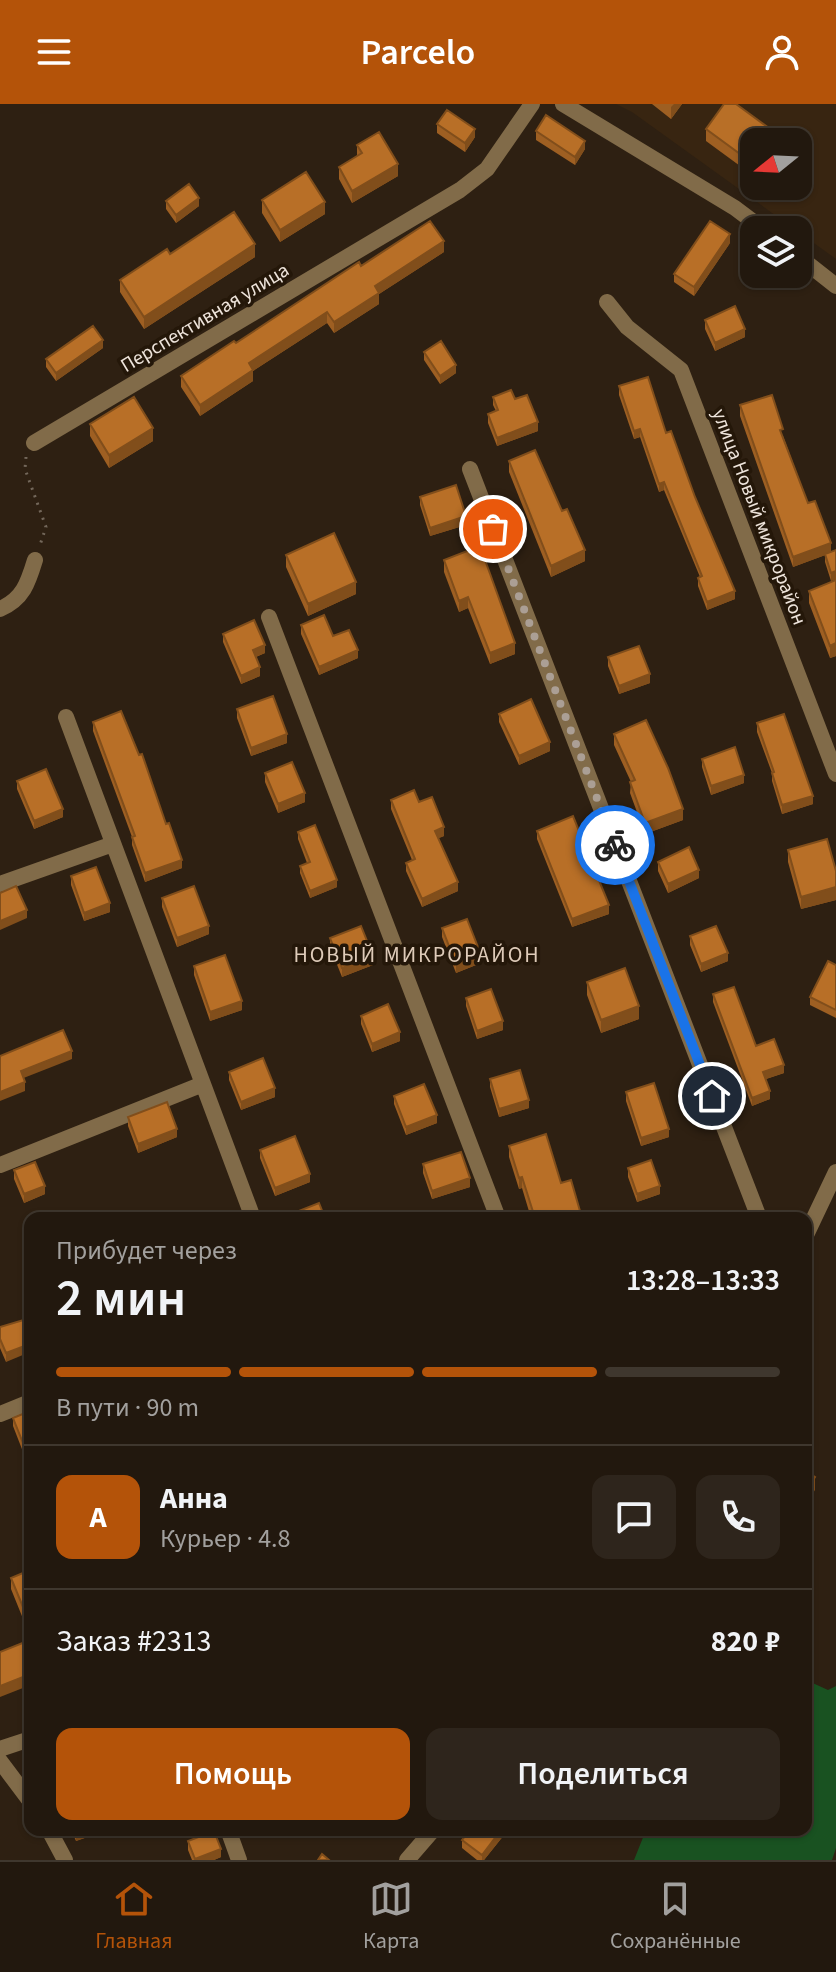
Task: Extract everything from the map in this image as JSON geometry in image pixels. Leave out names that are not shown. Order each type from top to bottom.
[{"type":"street","name":"Перспективная улица","points":[[34,443],[460,190],[487,169],[532,104]]},
{"type":"street","points":[[563,104],[746,216]]},
{"type":"street","points":[[812,267],[836,286]]},
{"type":"street","name":"улица Новый микрорайон","points":[[607,302],[627,327],[681,370],[836,774]]},
{"type":"street","points":[[470,469],[757,1212]]},
{"type":"street","points":[[0,609],[16,602],[28,585],[35,560]]},
{"type":"street","points":[[269,617],[496,1212]]},
{"type":"street","points":[[66,717],[251,1212]]},
{"type":"street","points":[[0,884],[113,844]]},
{"type":"street","points":[[0,1165],[203,1084]]},
{"type":"street","points":[[812,1222],[836,1172]]},
{"type":"street","points":[[0,1414],[24,1404]]},
{"type":"street","points":[[0,1749],[24,1741]]},
{"type":"street","points":[[0,1761],[24,1793]]},
{"type":"street","points":[[52,1836],[65,1860]]},
{"type":"street","points":[[230,1836],[239,1860]]},
{"type":"street","points":[[407,1860],[428,1836]]},
{"type":"path","points":[[34,443],[26,457],[25,469],[46,527],[35,560]]},
{"type":"shaded area","points":[[616,104],[836,104],[836,259],[812,242],[812,216],[776,216],[754,200],[812,200],[812,128],[740,128],[740,190],[632,112]]},
{"type":"green space","points":[[812,1683],[828,1690],[836,1686],[836,1848],[832,1860],[634,1860],[644,1836],[812,1836]]},
{"type":"building","points":[[724,104],[736,104],[769,128],[740,128],[740,154],[706,129]]},
{"type":"building","points":[[447,110],[475,129],[465,143],[437,124]]},
{"type":"building","points":[[546,115],[585,141],[575,157],[536,131]]},
{"type":"building","points":[[379,132],[398,164],[352,191],[339,167],[362,153],[357,145]]},
{"type":"building","points":[[306,172],[325,202],[280,230],[262,200]]},
{"type":"building","points":[[189,184],[199,198],[176,215],[166,201]]},
{"type":"building","points":[[234,212],[255,244],[144,317],[120,280],[167,249],[170,254]]},
{"type":"building","points":[[430,221],[444,241],[375,286],[379,293],[334,322],[327,312],[249,363],[253,370],[200,405],[181,376],[359,262],[361,266]]},
{"type":"building","points":[[710,221],[730,234],[694,287],[674,274]]},
{"type":"building","points":[[735,306],[745,329],[715,343],[705,320]]},
{"type":"building","points":[[93,326],[103,340],[56,373],[46,359]]},
{"type":"building","points":[[441,341],[456,365],[440,376],[424,352]]},
{"type":"building","points":[[648,377],[666,433],[671,431],[735,591],[707,602],[698,578],[702,576],[664,482],[659,484],[640,429],[634,431],[619,386]]},
{"type":"building","points":[[511,390],[515,399],[527,395],[538,422],[497,438],[488,414],[498,410],[493,397]]},
{"type":"building","points":[[772,395],[783,429],[780,430],[808,503],[815,501],[831,543],[793,557],[740,405]]},
{"type":"building","points":[[134,397],[153,428],[109,455],[90,424]]},
{"type":"building","points":[[535,450],[562,511],[567,509],[585,550],[551,566],[509,461]]},
{"type":"building","points":[[456,485],[466,516],[430,528],[420,497]]},
{"type":"building","points":[[334,533],[356,582],[308,604],[286,555]]},
{"type":"building","points":[[480,546],[515,643],[490,653],[468,597],[459,601],[444,560]]},
{"type":"building","points":[[836,550],[836,571],[831,573],[825,554]]},
{"type":"building","points":[[836,580],[836,643],[830,646],[809,591]]},
{"type":"building","points":[[324,615],[333,636],[349,630],[358,650],[319,667],[301,625]]},
{"type":"building","points":[[254,620],[265,645],[253,650],[260,667],[241,676],[223,634]]},
{"type":"building","points":[[639,646],[650,674],[619,686],[608,657]]},
{"type":"building","points":[[273,696],[287,734],[251,748],[237,709]]},
{"type":"building","points":[[531,699],[550,742],[519,756],[499,714]]},
{"type":"building","points":[[121,711],[139,755],[142,754],[182,860],[145,873],[132,837],[135,836],[93,722]]},
{"type":"building","points":[[784,714],[813,796],[782,805],[757,723]]},
{"type":"building","points":[[646,720],[683,809],[645,823],[630,782],[635,780],[614,734]]},
{"type":"building","points":[[735,747],[744,775],[711,786],[702,759]]},
{"type":"building","points":[[292,762],[305,793],[278,804],[265,773]]},
{"type":"building","points":[[46,769],[63,809],[34,821],[17,781]]},
{"type":"building","points":[[414,790],[419,802],[432,797],[444,827],[435,831],[458,882],[422,899],[406,863],[415,859],[391,800]]},
{"type":"building","points":[[573,816],[609,905],[572,919],[537,831]]},
{"type":"building","points":[[315,825],[337,880],[310,891],[300,866],[310,862],[298,832]]},
{"type":"building","points":[[827,839],[836,871],[836,887],[801,897],[788,850]]},
{"type":"building","points":[[689,847],[699,870],[668,884],[658,862]]},
{"type":"building","points":[[96,867],[110,903],[84,913],[71,876]]},
{"type":"building","points":[[16,886],[27,910],[0,921],[0,893]]},
{"type":"building","points":[[194,886],[209,926],[177,938],[162,898]]},
{"type":"building","points":[[467,919],[481,955],[456,964],[442,928]]},
{"type":"building","points":[[361,926],[373,956],[342,968],[330,938]]},
{"type":"building","points":[[716,926],[728,953],[701,964],[690,936]]},
{"type":"building","points":[[225,955],[242,1001],[210,1012],[194,966]]},
{"type":"building","points":[[828,961],[836,965],[836,1010],[810,997]]},
{"type":"building","points":[[625,968],[639,1006],[601,1020],[587,982]]},
{"type":"building","points":[[734,987],[756,1046],[774,1039],[784,1065],[763,1072],[770,1091],[752,1098],[713,994]]},
{"type":"building","points":[[491,989],[503,1021],[477,1031],[466,998]]},
{"type":"building","points":[[388,1004],[400,1032],[372,1044],[361,1016]]},
{"type":"building","points":[[63,1030],[72,1051],[21,1071],[25,1082],[0,1092],[0,1056]]},
{"type":"building","points":[[263,1058],[275,1088],[241,1102],[229,1072]]},
{"type":"building","points":[[520,1070],[529,1100],[499,1109],[490,1079]]},
{"type":"building","points":[[654,1083],[669,1129],[641,1138],[626,1092]]},
{"type":"building","points":[[424,1084],[437,1115],[406,1127],[394,1096]]},
{"type":"building","points":[[167,1102],[177,1129],[138,1144],[128,1117]]},
{"type":"building","points":[[546,1134],[561,1183],[571,1180],[580,1212],[533,1212],[509,1146]]},
{"type":"building","points":[[295,1136],[310,1174],[275,1188],[260,1150]]},
{"type":"building","points":[[461,1152],[470,1178],[432,1191],[423,1164]]},
{"type":"building","points":[[651,1160],[660,1186],[637,1194],[628,1168]]},
{"type":"building","points":[[35,1162],[45,1186],[24,1194],[14,1170]]},
{"type":"building","points":[[319,1203],[323,1212],[296,1212]]},
{"type":"building","points":[[24,1320],[24,1346],[6,1353],[0,1339],[0,1327]]},
{"type":"building","points":[[24,1413],[24,1446],[13,1418]]},
{"type":"building","points":[[24,1573],[24,1609],[11,1578]]},
{"type":"building","points":[[24,1642],[24,1677],[0,1686],[0,1652]]},
{"type":"building","points":[[201,1836],[216,1836],[221,1849],[195,1859],[188,1841]]},
{"type":"building","points":[[465,1836],[496,1836],[482,1855],[462,1840]]},
{"type":"way so far","points":[[493,529],[615,845]]},
{"type":"district","name":"НОВЫЙ МИКРОРАЙОН","points":[[417,955]]},
{"type":"route","points":[[615,845],[712,1096]]}]
